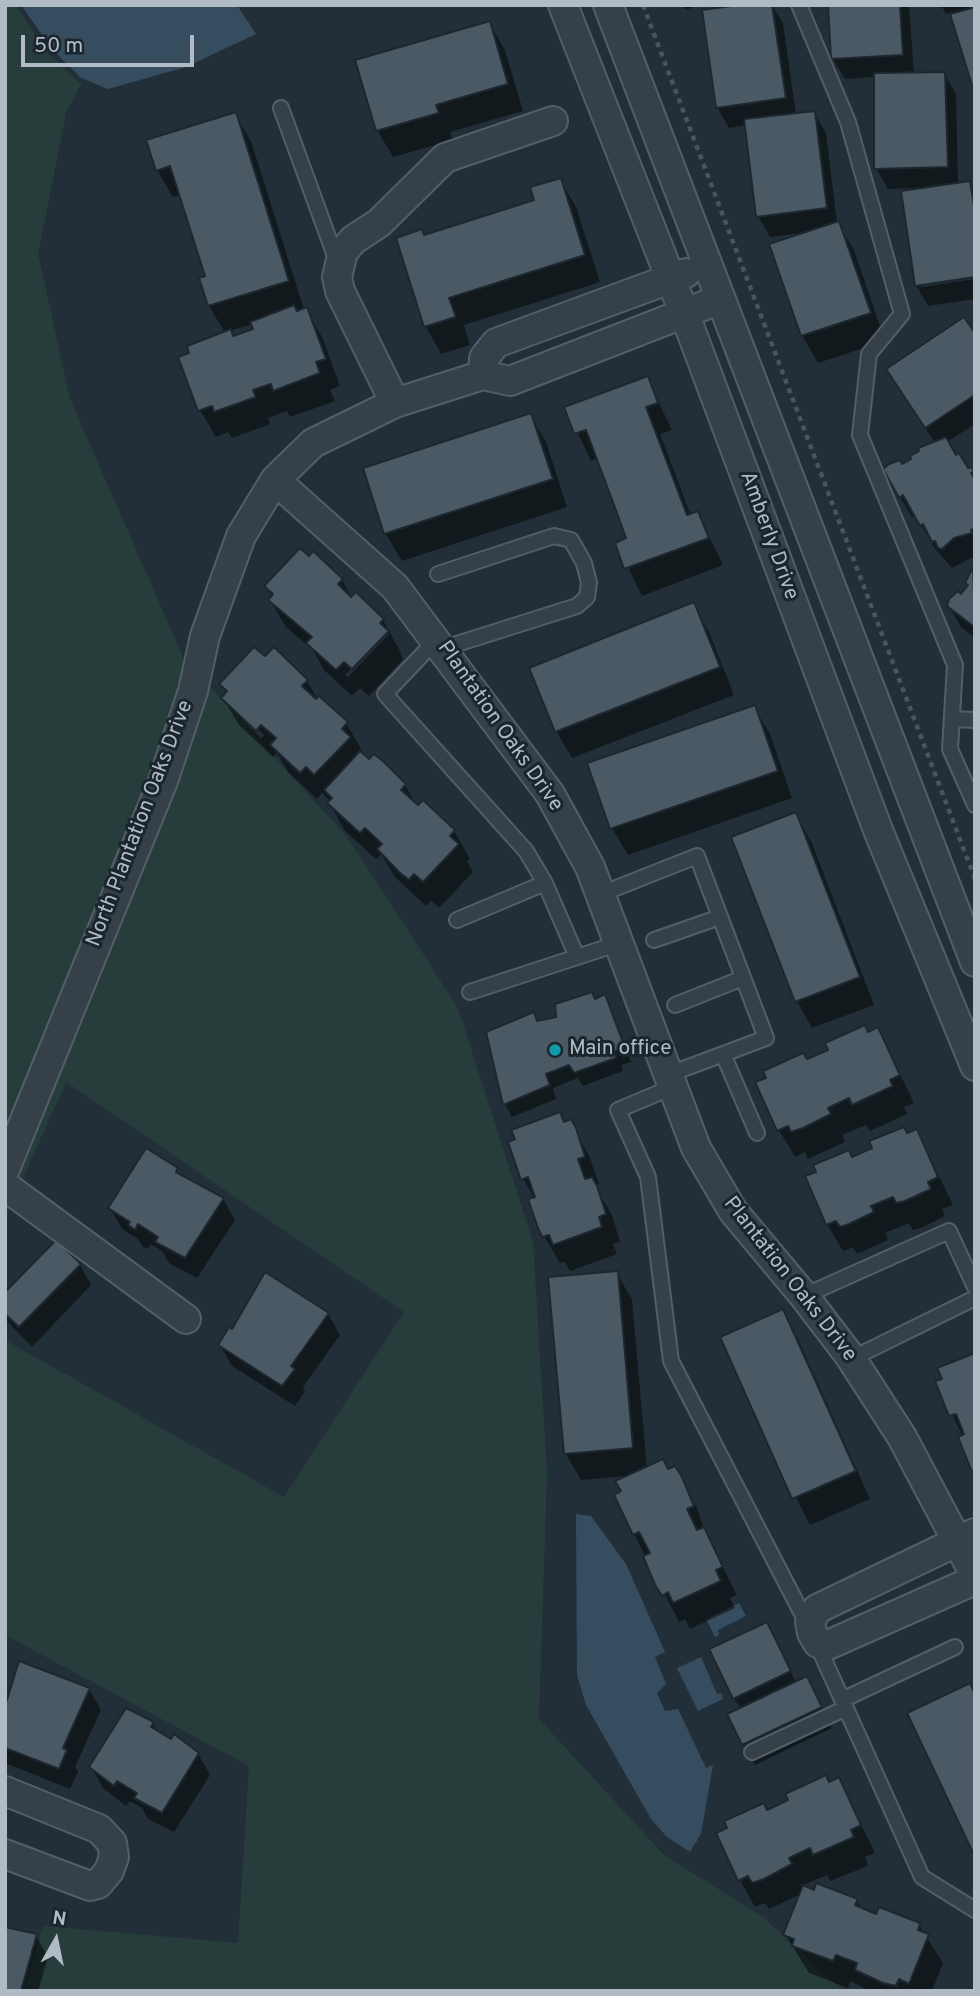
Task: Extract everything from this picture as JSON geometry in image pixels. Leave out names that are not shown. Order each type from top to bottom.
[{"type":"street","name":"Amberly Drive","points":[[563,5],[685,315],[878,830],[975,1066]]},
{"type":"street","name":"Amberly Drive","points":[[608,5],[975,962]]},
{"type":"street","points":[[395,403],[340,291],[338,265],[353,240],[379,223],[445,158],[553,121]]},
{"type":"street","points":[[483,375],[484,358],[496,343],[708,265]]},
{"type":"street","points":[[275,480],[313,443],[395,403],[483,375],[510,381],[721,299]]},
{"type":"street","name":"Plantation Oaks Drive","points":[[275,480],[395,587],[440,643],[550,794],[590,867],[696,1148],[733,1211],[804,1296],[851,1359],[967,1537],[975,1578]]},
{"type":"street","name":"North Plantation Oaks Drive","points":[[5,1169],[163,781],[193,691],[205,636],[236,549],[275,480]]},
{"type":"street","points":[[5,1186],[186,1319]]},
{"type":"street","points":[[967,1537],[817,1609],[810,1622],[812,1633],[818,1643],[828,1645],[975,1578]]},
{"type":"street","points":[[5,1791],[99,1829],[112,1843],[114,1857],[109,1871],[98,1884],[90,1886],[5,1854]]},
{"type":"lane","points":[[799,5],[848,122],[902,314],[869,354],[860,435],[956,665],[950,749],[975,805]]},
{"type":"lane","points":[[281,108],[338,265]]},
{"type":"lane","points":[[438,574],[554,536],[571,540],[584,563],[589,583],[587,597],[577,606],[440,643],[385,694],[526,852],[545,883],[577,957]]},
{"type":"lane","points":[[953,719],[975,720]]},
{"type":"lane","points":[[601,894],[697,856],[766,1038],[723,1054],[618,1110],[648,1177],[671,1361],[812,1633],[922,1877],[975,1910]]},
{"type":"lane","points":[[457,920],[545,883]]},
{"type":"lane","points":[[654,940],[720,917]]},
{"type":"lane","points":[[470,992],[620,943]]},
{"type":"lane","points":[[675,1004],[743,978]]},
{"type":"lane","points":[[723,1054],[757,1133]]},
{"type":"lane","points":[[804,1296],[949,1231],[975,1287]]},
{"type":"lane","points":[[851,1359],[975,1298]]},
{"type":"lane","points":[[752,1752],[955,1647]]},
{"type":"path","points":[[643,5],[975,879]]},
{"type":"green space","points":[[5,5],[15,5],[49,54],[81,84],[66,113],[38,254],[70,399],[183,657],[348,838],[458,1008],[533,1242],[547,1472],[539,1719],[664,1855],[763,1917],[843,1991],[24,1991],[43,1926],[238,1943],[249,1766],[5,1635],[5,1340],[284,1497],[404,1312],[66,1082],[5,1218]]},
{"type":"water","points":[[21,5],[237,5],[256,34],[186,67],[108,89],[81,78],[52,49]]},
{"type":"water","points":[[576,1514],[591,1516],[626,1564],[665,1652],[655,1657],[666,1684],[657,1693],[665,1711],[678,1709],[706,1768],[713,1765],[701,1834],[690,1852],[667,1837],[651,1819],[586,1705],[577,1675]]},
{"type":"water","points":[[739,1603],[746,1616],[718,1630],[719,1635],[715,1637],[706,1619]]},
{"type":"water","points":[[701,1657],[717,1694],[721,1693],[723,1699],[698,1711],[677,1668]]},
{"type":"building","points":[[739,5],[772,5],[786,98],[716,108],[702,10]]},
{"type":"building","points":[[828,5],[900,5],[903,55],[831,59]]},
{"type":"building","points":[[975,7],[975,95],[950,14]]},
{"type":"building","points":[[490,21],[508,84],[436,105],[439,113],[376,131],[355,60]]},
{"type":"building","points":[[945,72],[948,167],[874,169],[874,73]]},
{"type":"building","points":[[815,111],[827,208],[756,217],[744,119]]},
{"type":"building","points":[[236,112],[289,281],[208,306],[199,278],[205,276],[170,166],[156,171],[146,140]]},
{"type":"building","points":[[561,178],[585,255],[449,298],[456,317],[424,327],[396,238],[422,229],[424,235],[534,200],[530,187]]},
{"type":"building","points":[[970,181],[975,212],[975,277],[915,286],[901,191]]},
{"type":"building","points":[[839,221],[871,313],[801,336],[769,244]]},
{"type":"building","points":[[294,305],[297,311],[307,307],[326,359],[316,362],[320,373],[273,391],[271,384],[253,390],[256,397],[214,412],[212,406],[198,411],[178,357],[189,353],[187,346],[231,329],[233,336],[253,329],[250,322]]},
{"type":"building","points":[[964,317],[975,333],[975,395],[925,428],[886,369]]},
{"type":"building","points":[[648,376],[658,403],[646,407],[687,515],[698,511],[709,538],[624,569],[615,543],[626,538],[617,513],[586,430],[574,434],[564,407]]},
{"type":"building","points":[[531,413],[553,479],[384,534],[363,468]]},
{"type":"building","points":[[946,437],[956,455],[959,453],[968,468],[971,467],[974,471],[971,473],[975,480],[975,528],[971,530],[972,533],[954,538],[942,549],[938,548],[935,541],[932,542],[923,524],[920,526],[903,495],[899,498],[883,469],[900,460],[902,464],[919,451],[918,448]]},
{"type":"building","points":[[300,548],[309,556],[313,551],[343,579],[338,584],[351,597],[356,592],[384,619],[380,623],[389,631],[352,669],[344,662],[336,670],[306,643],[312,637],[268,600],[273,594],[264,586]]},
{"type":"building","points":[[973,567],[973,626],[947,606],[949,599],[958,591],[961,594],[968,585],[965,583]]},
{"type":"building","points":[[694,602],[720,667],[555,732],[529,668]]},
{"type":"building","points":[[254,647],[265,656],[274,647],[308,680],[302,686],[316,699],[319,696],[348,722],[342,729],[351,737],[314,775],[306,767],[300,773],[270,745],[276,738],[261,725],[256,731],[221,698],[227,691],[219,684]]},
{"type":"building","points":[[755,705],[778,771],[610,829],[587,763]]},
{"type":"building","points":[[360,751],[369,759],[374,754],[384,762],[406,784],[401,790],[418,805],[423,800],[455,830],[450,836],[459,844],[423,882],[414,874],[409,880],[399,872],[377,849],[382,844],[365,828],[360,833],[327,803],[332,798],[324,790]]},
{"type":"building","points":[[796,812],[860,977],[795,1002],[731,837]]},
{"type":"building","name":"Main office","points":[[592,992],[595,999],[605,994],[625,1048],[615,1051],[616,1058],[574,1073],[569,1065],[546,1074],[550,1085],[503,1105],[486,1032],[534,1012],[537,1021],[556,1017],[555,1004]]},
{"type":"building","points":[[865,1025],[868,1032],[878,1027],[900,1075],[890,1080],[893,1086],[852,1105],[849,1098],[828,1108],[831,1114],[803,1128],[791,1132],[788,1126],[777,1131],[755,1082],[766,1078],[763,1071],[803,1053],[807,1059],[828,1050],[825,1043]]},
{"type":"building","points":[[560,1112],[564,1122],[571,1119],[576,1128],[585,1157],[578,1159],[585,1179],[592,1177],[597,1186],[606,1214],[599,1217],[602,1227],[553,1245],[549,1235],[542,1237],[538,1228],[528,1199],[535,1197],[528,1177],[521,1180],[508,1142],[515,1139],[511,1130]]},
{"type":"building","points":[[904,1127],[907,1133],[917,1129],[938,1177],[928,1182],[931,1189],[905,1201],[896,1203],[893,1197],[871,1206],[874,1212],[849,1224],[840,1227],[836,1221],[826,1225],[805,1176],[816,1172],[813,1165],[849,1150],[852,1157],[872,1148],[869,1141]]},
{"type":"building","points":[[146,1148],[178,1168],[176,1172],[224,1198],[185,1258],[155,1242],[158,1237],[138,1224],[135,1230],[128,1225],[130,1222],[108,1208]]},
{"type":"building","points":[[56,1240],[81,1264],[19,1327],[5,1314],[5,1292]]},
{"type":"building","points":[[618,1271],[633,1448],[564,1454],[548,1277]]},
{"type":"building","points":[[265,1272],[329,1313],[291,1366],[295,1369],[282,1386],[218,1345],[229,1327],[232,1329]]},
{"type":"building","points":[[783,1309],[856,1471],[792,1499],[720,1337]]},
{"type":"building","points":[[975,1353],[975,1471],[972,1472],[958,1437],[964,1434],[956,1414],[949,1416],[935,1381],[942,1379],[937,1368]]},
{"type":"building","points":[[663,1459],[668,1469],[675,1466],[682,1477],[694,1506],[687,1509],[697,1530],[704,1527],[723,1567],[716,1570],[721,1581],[673,1603],[668,1592],[662,1596],[655,1585],[643,1556],[650,1553],[639,1532],[633,1535],[614,1495],[621,1491],[615,1481]]},
{"type":"building","points":[[767,1622],[791,1671],[733,1699],[709,1649]]},
{"type":"building","points":[[19,1661],[90,1688],[63,1748],[67,1750],[59,1769],[5,1748],[5,1706]]},
{"type":"building","points":[[807,1676],[822,1707],[742,1745],[727,1714]]},
{"type":"building","points":[[970,1683],[975,1694],[975,1857],[907,1713]]},
{"type":"building","points":[[126,1708],[154,1722],[151,1727],[171,1739],[174,1734],[199,1753],[162,1813],[134,1798],[137,1793],[117,1781],[114,1786],[89,1767]]},
{"type":"building","points":[[826,1775],[829,1782],[839,1777],[861,1825],[851,1830],[854,1837],[813,1855],[810,1848],[789,1858],[792,1864],[764,1879],[752,1883],[748,1876],[738,1881],[716,1833],[727,1828],[724,1821],[764,1803],[767,1810],[788,1800],[785,1794]]},
{"type":"building","points":[[816,1883],[858,1899],[855,1905],[876,1914],[879,1907],[920,1923],[918,1930],[929,1934],[909,1984],[899,1979],[896,1986],[883,1983],[855,1970],[857,1963],[836,1955],[833,1961],[792,1946],[794,1939],[783,1935],[803,1885],[814,1890]]},
{"type":"building","points":[[5,1927],[37,1934],[21,1991],[5,1991]]},
{"type":"place","name":"Main office","points":[[555,1050]]}]
